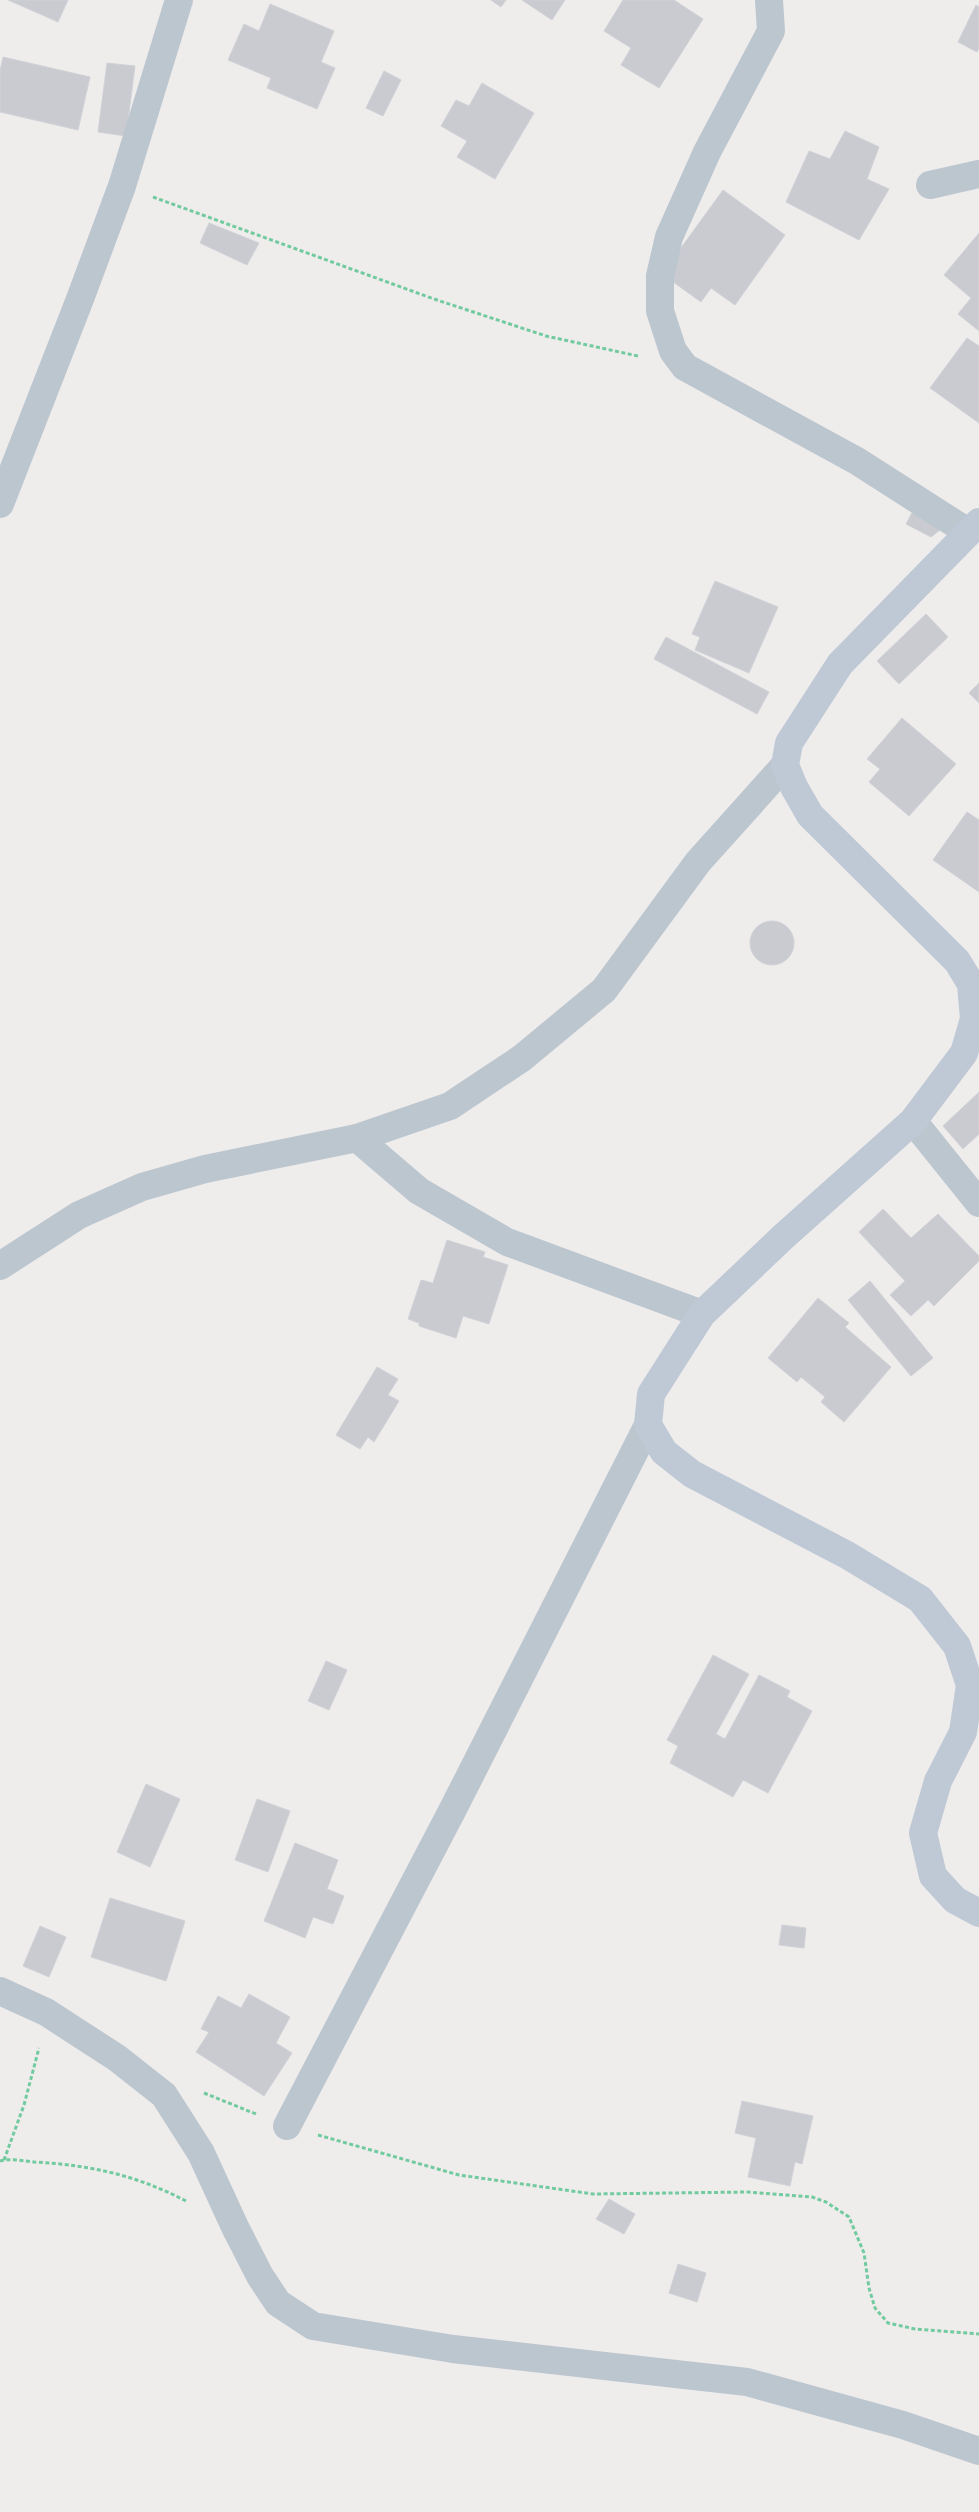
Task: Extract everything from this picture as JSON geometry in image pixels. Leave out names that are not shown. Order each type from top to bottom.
[{"type":"street","points":[[0,504],[122,186],[179,0]]},
{"type":"street","points":[[0,1266],[79,1215],[142,1187],[205,1169],[357,1138],[450,1106],[522,1058],[604,990],[698,862],[785,765],[789,743],[840,664],[974,527],[685,367],[674,351],[660,311],[660,276],[669,237],[706,152],[771,31],[769,0]]},
{"type":"street","points":[[930,185],[979,174]]},
{"type":"street","points":[[287,2126],[453,1809],[648,1425],[651,1394],[702,1314],[783,1237],[913,1121],[964,1053],[974,1018],[971,984],[957,961],[810,815],[794,787],[785,765]]},
{"type":"street","points":[[913,1121],[979,1203]]},
{"type":"street","points":[[357,1138],[419,1191],[507,1242],[702,1314]]},
{"type":"street","points":[[648,1425],[664,1452],[692,1474],[847,1555],[920,1599],[957,1646],[970,1685],[962,1732],[938,1781],[923,1833],[933,1876],[955,1900],[979,1913]]},
{"type":"street","points":[[0,1991],[46,2012],[117,2058],[164,2095],[201,2152],[235,2227],[260,2276],[278,2303],[313,2326],[462,2350],[747,2382],[903,2425],[979,2451]]},
{"type":"path","points":[[122,186],[434,299],[546,336],[685,367]]},
{"type":"path","points":[[4,2160],[34,2072],[46,2012]]},
{"type":"path","points":[[198,2090],[287,2126],[459,2175],[592,2194],[748,2192],[794,2195],[819,2200],[849,2217],[864,2253],[869,2288],[875,2308],[888,2323],[915,2329],[979,2334]]},
{"type":"path","points":[[0,2161],[63,2164],[109,2171],[163,2189],[187,2202]]},
{"type":"building","points":[[8,0],[68,0],[58,22]]},
{"type":"building","points":[[491,0],[506,0],[501,7]]},
{"type":"building","points":[[522,0],[565,0],[552,20]]},
{"type":"building","points":[[623,0],[674,0],[703,19],[659,88],[621,65],[631,48],[604,31]]},
{"type":"building","points":[[270,4],[334,31],[321,62],[335,68],[317,109],[267,88],[271,78],[228,60],[244,24],[259,31]]},
{"type":"building","points":[[976,5],[979,7],[979,48],[977,52],[958,42]]},
{"type":"building","points":[[3,57],[90,77],[78,130],[0,112],[0,71]]},
{"type":"building","points":[[107,63],[135,66],[126,136],[98,132]]},
{"type":"building","points":[[384,71],[401,80],[383,116],[366,108]]},
{"type":"building","points":[[482,83],[534,113],[495,179],[457,157],[467,141],[441,126],[456,100],[469,106]]},
{"type":"building","points":[[845,131],[879,147],[867,179],[889,189],[859,240],[786,202],[809,151],[830,159]]},
{"type":"building","points":[[723,190],[785,235],[735,305],[711,288],[701,302],[662,274]]},
{"type":"building","points":[[209,223],[259,243],[247,265],[200,243]]},
{"type":"building","points":[[979,233],[979,331],[958,314],[971,298],[944,275]]},
{"type":"building","points":[[967,338],[979,346],[979,423],[930,388]]},
{"type":"building","points":[[915,507],[944,527],[931,537],[906,524]]},
{"type":"building","points":[[715,581],[778,607],[749,673],[695,650],[700,637],[692,634]]},
{"type":"building","points":[[926,614],[948,637],[899,684],[877,661]]},
{"type":"building","points":[[666,637],[769,692],[757,714],[654,659]]},
{"type":"building","points":[[979,683],[979,703],[969,693]]},
{"type":"building","points":[[902,718],[956,764],[909,816],[869,782],[880,769],[867,759]]},
{"type":"building","points":[[967,812],[979,820],[979,892],[933,860]]},
{"type":"building","points":[[776,921],[788,927],[793,934],[793,952],[788,959],[781,964],[768,965],[760,962],[753,955],[750,939],[753,931],[760,924]]},
{"type":"building","points":[[979,1092],[979,1134],[963,1149],[943,1126]]},
{"type":"building","points":[[883,1209],[911,1238],[938,1214],[979,1256],[979,1261],[934,1306],[928,1300],[911,1316],[890,1295],[905,1281],[859,1232]]},
{"type":"building","points":[[447,1240],[485,1252],[483,1257],[508,1265],[489,1324],[463,1316],[456,1338],[419,1326],[419,1323],[408,1319],[421,1280],[433,1283]]},
{"type":"building","points":[[870,1281],[933,1358],[911,1376],[848,1300]]},
{"type":"building","points":[[818,1298],[849,1323],[845,1327],[891,1367],[844,1422],[821,1402],[825,1397],[801,1377],[797,1382],[768,1358]]},
{"type":"building","points":[[377,1367],[398,1379],[388,1395],[399,1401],[374,1442],[368,1437],[360,1449],[336,1435]]},
{"type":"building","points":[[713,1655],[749,1674],[716,1734],[725,1739],[759,1675],[790,1691],[787,1697],[812,1711],[768,1793],[743,1780],[733,1797],[670,1763],[678,1746],[667,1740]]},
{"type":"building","points":[[326,1661],[347,1670],[329,1710],[308,1701]]},
{"type":"building","points":[[146,1784],[180,1799],[150,1867],[117,1852]]},
{"type":"building","points":[[257,1799],[290,1811],[268,1872],[235,1860]]},
{"type":"building","points":[[295,1843],[338,1860],[327,1889],[344,1896],[333,1924],[313,1917],[305,1938],[264,1921]]},
{"type":"building","points":[[110,1898],[185,1921],[166,1981],[91,1957]]},
{"type":"building","points":[[782,1925],[806,1928],[804,1948],[779,1945]]},
{"type":"building","points":[[40,1926],[66,1937],[49,1977],[23,1966]]},
{"type":"building","points":[[249,1994],[290,2017],[276,2043],[292,2053],[264,2096],[196,2052],[209,2032],[201,2029],[218,1996],[241,2008]]},
{"type":"building","points":[[742,2101],[813,2116],[802,2164],[795,2162],[790,2186],[748,2177],[756,2138],[735,2133]]},
{"type":"building","points":[[609,2199],[635,2214],[624,2234],[596,2219]]},
{"type":"building","points":[[678,2264],[706,2273],[697,2302],[669,2293]]}]
